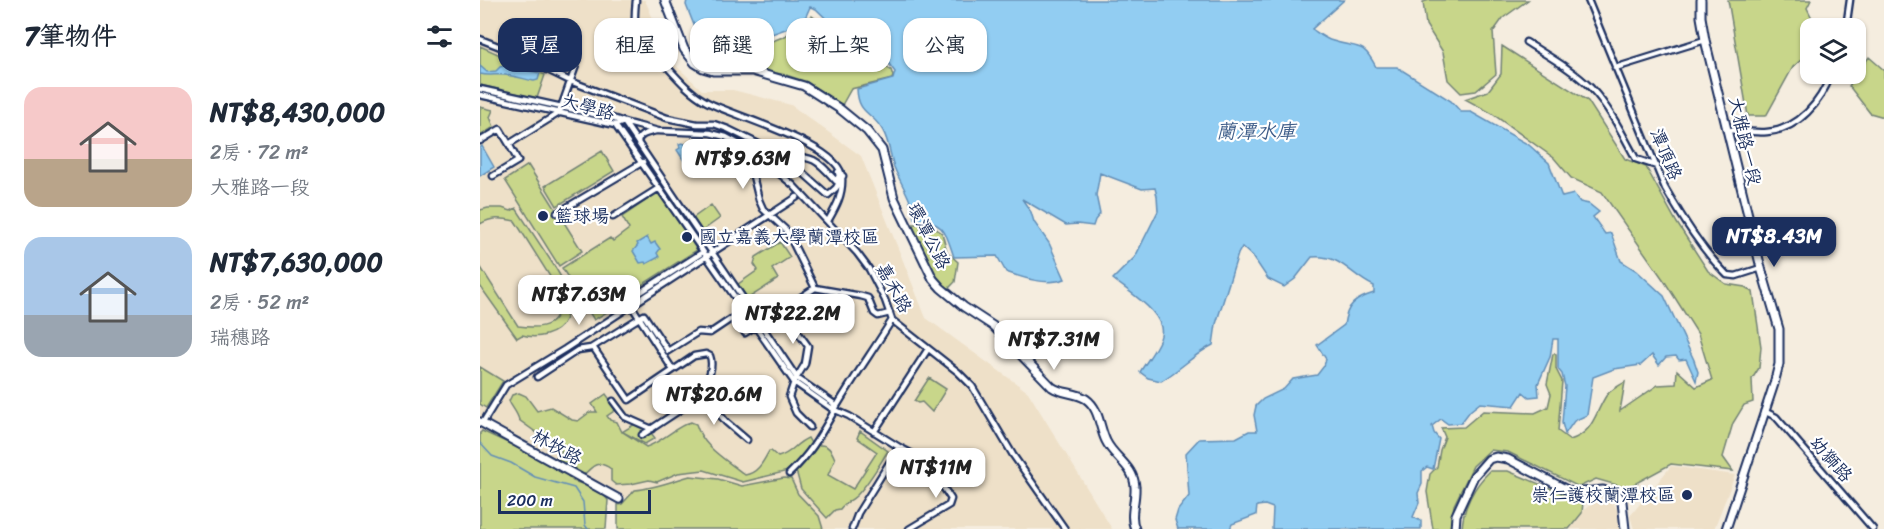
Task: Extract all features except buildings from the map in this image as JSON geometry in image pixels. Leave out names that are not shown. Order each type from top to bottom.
[{"type":"street","points":[[636,0],[634,24],[640,38],[684,86],[708,102],[810,144],[838,168],[843,176],[838,206],[828,221]]},
{"type":"street","name":"環潭公路","points":[[666,0],[684,49],[695,63],[713,71],[752,71],[804,86],[840,109],[878,142],[894,198],[933,279],[964,308],[993,326],[1052,387],[1060,392],[1086,399],[1092,405],[1107,444],[1125,464],[1133,479],[1135,529]]},
{"type":"street","name":"潭頂路","points":[[1588,0],[1665,188],[1679,211],[1706,251],[1727,275],[1736,276],[1761,268]]},
{"type":"street","name":"大雅路一段","points":[[1701,0],[1701,17],[1706,40],[1761,268],[1779,329],[1779,364],[1726,529]]},
{"type":"street","points":[[1847,18],[1850,0]]},
{"type":"street","points":[[480,39],[570,81],[667,118],[697,124],[714,124],[785,157],[828,195],[836,188],[843,176]]},
{"type":"street","points":[[1615,68],[1706,40]]},
{"type":"street","points":[[1526,42],[1573,72],[1592,89],[1614,118],[1636,159],[1657,166]]},
{"type":"street","points":[[509,144],[560,110],[573,72]]},
{"type":"street","points":[[1728,130],[1768,132],[1786,126],[1807,114],[1826,84]]},
{"type":"street","points":[[480,89],[560,110]]},
{"type":"street","points":[[495,99],[496,92]]},
{"type":"street","name":"大學路","points":[[480,95],[560,110],[615,125],[643,162],[754,327],[795,380],[831,408],[926,461],[951,500],[948,505],[909,529]]},
{"type":"street","name":"嘉禾路","points":[[560,110],[658,131],[710,133],[726,137],[752,151],[793,185],[857,253],[869,269],[892,320],[958,372],[972,386],[1012,455],[1065,529]]},
{"type":"street","points":[[615,125],[624,122],[795,380]]},
{"type":"street","points":[[480,141],[500,129],[518,161],[493,176]]},
{"type":"street","points":[[638,143],[642,136],[658,131]]},
{"type":"street","points":[[752,151],[751,168],[763,209],[787,231],[815,288]]},
{"type":"street","points":[[785,157],[813,159],[819,162],[836,181],[839,176],[838,168]]},
{"type":"street","points":[[557,213],[643,162]]},
{"type":"street","points":[[613,217],[659,188]]},
{"type":"street","points":[[481,423],[506,385],[631,305],[704,254],[771,216],[797,197]]},
{"type":"street","points":[[537,377],[578,350],[593,347],[644,315],[668,351],[698,332],[710,333],[734,317],[745,333],[815,288],[867,298],[874,313],[878,316],[890,313]]},
{"type":"street","points":[[631,305],[673,370]]},
{"type":"street","points":[[767,319],[792,324],[808,346],[805,364],[795,380],[789,397],[791,406],[810,427]]},
{"type":"street","points":[[789,474],[811,451],[892,320]]},
{"type":"street","points":[[593,347],[629,400],[694,356],[706,354],[710,356],[712,364],[701,393],[695,400],[642,435]]},
{"type":"street","points":[[874,432],[928,348]]},
{"type":"street","points":[[701,393],[726,422],[747,440]]},
{"type":"street","points":[[613,401],[625,417],[652,429]]},
{"type":"street","name":"幼獅路","points":[[1764,411],[1776,417],[1873,529]]},
{"type":"street","name":"林牧路","points":[[481,423],[619,499]]},
{"type":"street","points":[[852,529],[858,513],[899,447]]},
{"type":"street","points":[[1455,529],[1456,515],[1474,476],[1489,459],[1496,457],[1508,459],[1573,493],[1603,490],[1619,496],[1622,502],[1625,529]]},
{"type":"shaded area","name":"國立嘉義大學蘭潭校區","points":[[480,0],[645,0],[653,18],[594,18],[594,72],[678,72],[678,68],[702,90],[733,90],[791,105],[861,156],[926,318],[1028,392],[1112,529],[816,529],[685,486],[613,500],[480,432]]},
{"type":"shaded area","name":"崇仁護校蘭潭校區","points":[[1671,466],[1735,475],[1714,529],[1634,529],[1630,516]]},
{"type":"shaded area","name":"崇仁護校蘭潭校區","points":[[1611,499],[1617,510],[1620,529],[1564,529],[1594,501]]},
{"type":"green space","points":[[1429,0],[1528,0],[1503,18],[1493,32],[1496,74],[1476,91],[1461,93],[1448,80],[1443,52],[1426,25],[1423,2]]},
{"type":"green space","points":[[1728,0],[1811,0],[1807,8],[1812,18],[1800,18],[1800,61],[1793,67],[1766,116],[1748,116]]},
{"type":"green space","points":[[785,36],[786,72],[891,72],[891,70],[892,79],[851,89],[842,105],[807,82],[772,72],[774,72],[774,40]]},
{"type":"green space","points":[[480,46],[498,54],[498,72],[538,72],[545,75],[537,98],[480,85]]},
{"type":"green space","points":[[1502,46],[1588,101],[1625,159],[1646,167],[1677,223],[1708,271],[1726,284],[1745,287],[1753,292],[1761,347],[1759,368],[1752,379],[1753,402],[1744,405],[1733,423],[1723,457],[1733,471],[1671,464],[1627,488],[1596,479],[1579,487],[1508,452],[1490,450],[1473,466],[1454,505],[1450,529],[1433,529],[1427,492],[1430,474],[1437,467],[1445,437],[1441,428],[1464,427],[1483,411],[1535,413],[1548,407],[1551,394],[1547,384],[1553,354],[1556,354],[1556,369],[1562,381],[1558,431],[1570,440],[1589,428],[1606,396],[1625,382],[1620,411],[1658,385],[1676,384],[1677,370],[1696,387],[1712,380],[1698,334],[1602,192],[1571,178],[1554,158],[1491,113],[1465,99],[1488,91],[1501,74]]},
{"type":"green space","points":[[1869,57],[1884,70],[1884,117],[1870,113],[1849,86],[1850,84],[1866,84],[1866,61]]},
{"type":"green space","points":[[480,107],[493,110],[490,117],[494,127],[480,136]]},
{"type":"green space","points":[[602,151],[614,171],[557,206],[545,186]]},
{"type":"green space","name":"籃球場","points":[[528,165],[582,251],[559,266],[505,180]]},
{"type":"green space","points":[[659,192],[697,250],[618,300],[620,304],[594,320],[562,268],[610,238],[613,241],[629,229],[622,217]]},
{"type":"green space","points":[[711,205],[720,218],[702,231],[693,218]]},
{"type":"green space","points":[[502,208],[511,211],[516,208],[575,301],[568,305],[562,325],[552,333],[534,337],[522,335],[517,338],[480,286],[480,266],[518,326],[544,326],[555,319],[558,313],[561,294],[515,221],[497,219],[480,224],[480,210]]},
{"type":"green space","points":[[912,224],[929,224],[942,233],[947,252],[958,262],[955,282],[946,291],[917,239]]},
{"type":"green space","points":[[780,242],[790,257],[772,269],[778,279],[744,301],[734,287],[758,270],[754,264],[756,257]]},
{"type":"green space","points":[[480,367],[503,381],[486,408],[480,404]]},
{"type":"green space","points":[[929,378],[946,389],[932,412],[922,402],[914,401]]},
{"type":"green space","points":[[519,393],[526,396],[537,411],[551,407],[572,420],[578,421],[590,412],[597,412],[592,404],[606,394],[617,409],[607,416],[610,420],[617,422],[622,432],[635,424],[648,429],[655,438],[645,444],[623,432],[646,447],[691,422],[696,424],[710,447],[745,475],[757,469],[769,451],[778,457],[808,438],[812,445],[827,447],[833,455],[835,459],[828,475],[853,489],[877,452],[857,438],[860,431],[888,451],[858,494],[827,518],[801,489],[797,474],[792,470],[743,482],[704,470],[678,473],[657,482],[649,480],[616,485],[611,481],[611,469],[602,464],[595,465],[582,477],[562,463],[557,456],[562,451],[519,420],[509,401],[512,395]]},
{"type":"green space","points":[[482,431],[538,457],[563,471],[573,481],[598,489],[608,500],[606,529],[480,529],[480,433]]},
{"type":"green space","points":[[1490,471],[1508,471],[1583,502],[1582,513],[1569,529],[1462,529],[1470,497]]},
{"type":"green space","points":[[690,476],[718,479],[742,486],[784,478],[791,479],[798,494],[819,516],[823,529],[618,529],[618,505],[622,504],[635,490]]},
{"type":"water","name":"蘭潭水庫","points":[[687,0],[1344,0],[1312,29],[1330,40],[1363,49],[1376,67],[1397,67],[1451,101],[1461,112],[1471,112],[1529,145],[1549,163],[1562,197],[1574,194],[1580,202],[1589,204],[1599,212],[1593,217],[1605,234],[1611,233],[1621,261],[1637,271],[1664,296],[1694,360],[1698,372],[1696,381],[1686,359],[1679,360],[1676,356],[1666,357],[1659,365],[1652,355],[1641,365],[1614,369],[1593,377],[1587,415],[1574,421],[1565,434],[1562,423],[1565,386],[1558,369],[1558,339],[1553,339],[1550,357],[1538,384],[1539,396],[1529,397],[1523,392],[1514,406],[1480,403],[1461,423],[1448,424],[1441,419],[1432,426],[1439,439],[1433,469],[1427,467],[1422,471],[1422,484],[1418,493],[1419,503],[1413,517],[1421,521],[1421,529],[1272,529],[1273,508],[1265,505],[1257,506],[1256,515],[1232,524],[1230,529],[1178,529],[1175,520],[1178,510],[1189,496],[1186,453],[1199,439],[1236,438],[1249,431],[1257,431],[1254,415],[1256,406],[1263,399],[1284,389],[1293,379],[1317,375],[1326,359],[1317,345],[1344,325],[1347,312],[1353,303],[1374,293],[1374,286],[1338,262],[1322,257],[1312,257],[1295,279],[1284,287],[1268,279],[1254,258],[1242,247],[1216,324],[1213,345],[1161,381],[1148,378],[1140,372],[1160,339],[1159,321],[1146,305],[1113,279],[1135,257],[1158,211],[1155,188],[1142,189],[1100,173],[1096,195],[1100,214],[1093,226],[1066,225],[1022,199],[1031,212],[1034,222],[1049,243],[1065,279],[1051,282],[1027,279],[1006,272],[997,256],[954,257],[946,234],[938,225],[914,219],[911,205],[894,167],[885,135],[860,104],[858,97],[857,89],[893,79],[895,72],[891,66],[891,18],[825,18],[816,9],[810,7],[803,18],[786,18],[786,29],[774,33],[774,18],[691,18],[686,5]]},
{"type":"water","points":[[480,66],[487,72],[498,69],[498,72],[540,73],[538,80],[534,81],[505,75],[480,74]]},
{"type":"water","points":[[679,144],[702,149],[709,157],[720,156],[720,159],[713,160],[711,164],[713,168],[704,174],[698,170],[695,172],[693,169],[690,170],[677,150],[680,148]]},
{"type":"water","points":[[482,146],[494,167],[480,176],[480,148]]},
{"type":"water","points":[[647,237],[651,244],[655,242],[660,249],[657,253],[659,257],[646,264],[645,262],[640,263],[633,251],[637,243]]},
{"type":"waterway","points":[[480,443],[492,456],[511,463],[535,477],[574,488],[583,502],[585,525],[588,529]]},
{"type":"place","name":"籃球場","points":[[543,216]]},
{"type":"place","name":"國立嘉義大學蘭潭校區","points":[[687,237]]},
{"type":"place","name":"崇仁護校蘭潭校區","points":[[1687,495]]}]
